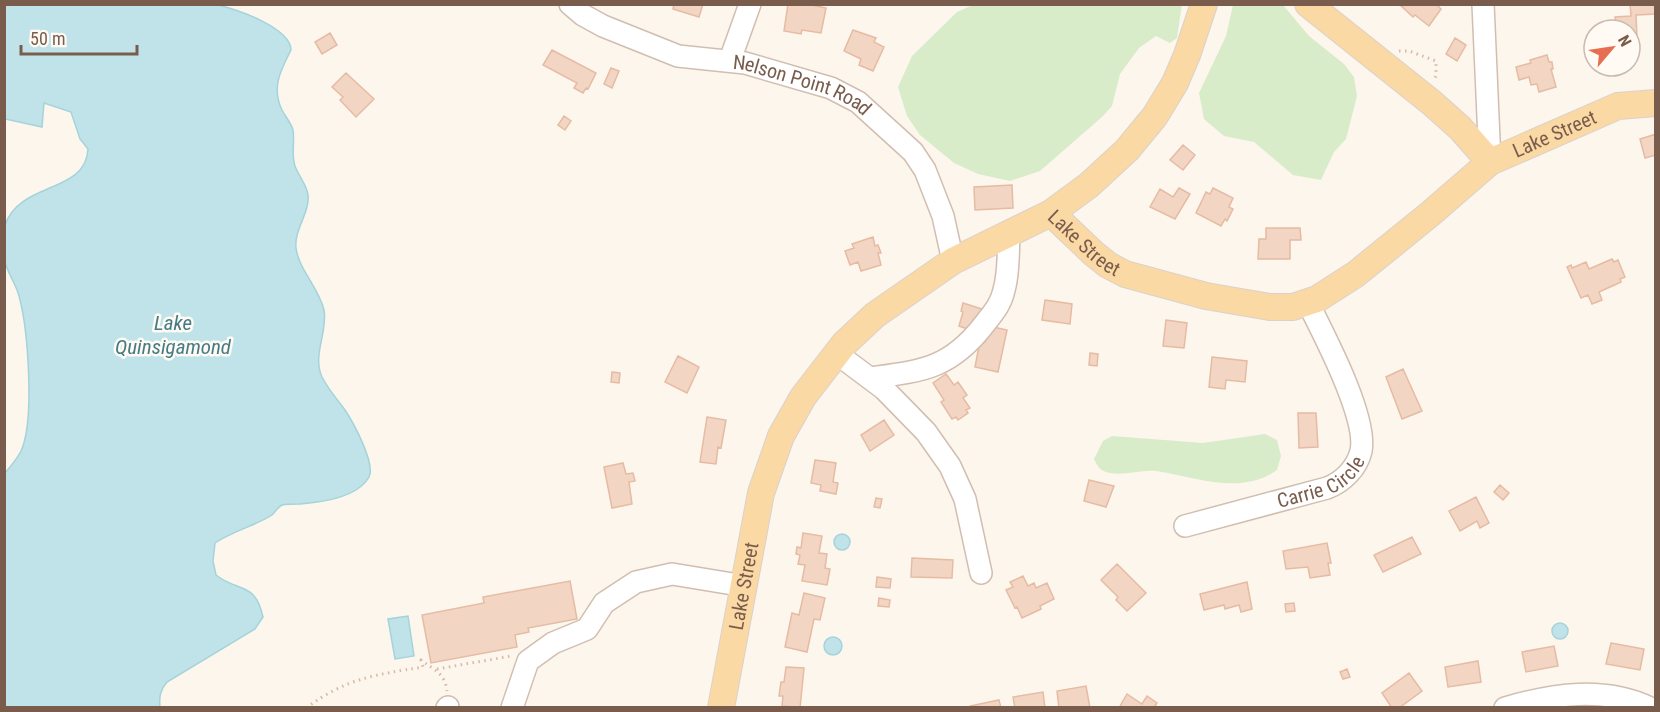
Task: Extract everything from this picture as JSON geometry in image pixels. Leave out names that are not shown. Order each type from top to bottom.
[{"type":"main road","points":[[1051,213],[1089,185],[1144,131],[1175,83],[1204,4]]},
{"type":"main road","points":[[1308,4],[1460,128],[1490,162]]},
{"type":"main road","name":"Lake Street","points":[[721,708],[758,506],[775,451],[795,409],[836,353],[875,315],[953,261],[1051,213],[1100,259],[1125,274],[1206,296],[1260,306],[1282,308],[1308,303],[1330,291],[1362,268],[1490,162],[1618,106],[1656,103]]},
{"type":"street","name":"Nelson Point Road","points":[[570,4],[583,15],[603,26],[678,56],[730,60],[831,88],[858,102],[913,152],[925,170],[943,216],[953,261]]},
{"type":"street","points":[[730,60],[750,4]]},
{"type":"street","points":[[1483,4],[1490,162]]},
{"type":"street","points":[[870,378],[922,371],[944,362],[979,331],[999,306],[1004,290],[1009,235]]},
{"type":"street","name":"Carrie Circle","points":[[1185,526],[1327,489],[1347,476],[1356,464],[1362,443],[1357,417],[1343,378],[1308,303]]},
{"type":"street","points":[[836,353],[885,388],[926,432],[950,466],[965,499],[981,573]]},
{"type":"street","points":[[512,708],[528,661],[553,642],[587,629],[603,603],[636,582],[672,574],[745,586]]},
{"type":"street","points":[[1506,708],[1574,694],[1627,698],[1650,708]]},
{"type":"path","points":[[1398,51],[1409,51],[1436,62],[1436,76],[1421,95]]},
{"type":"path","points":[[436,669],[511,657]]},
{"type":"path","points":[[306,708],[322,696],[350,681],[375,674],[423,667],[422,660],[436,669],[443,677],[447,687],[447,707]]},
{"type":"green space","points":[[1182,4],[1177,38],[1170,43],[1156,36],[1139,48],[1120,74],[1112,106],[1102,117],[1040,171],[1010,181],[978,174],[954,163],[920,135],[907,116],[898,87],[912,56],[957,12],[973,5]]},
{"type":"green space","points":[[1233,5],[1283,5],[1309,36],[1344,64],[1354,77],[1357,96],[1346,139],[1334,152],[1321,180],[1293,175],[1254,142],[1224,136],[1204,119],[1199,93],[1226,36]]},
{"type":"green space","points":[[1265,434],[1277,440],[1281,456],[1277,470],[1263,478],[1249,482],[1218,482],[1156,471],[1112,473],[1098,467],[1094,459],[1103,441],[1112,436],[1203,443]]},
{"type":"water","name":"Lake Quinsigamond","points":[[5,4],[217,5],[261,20],[282,34],[289,42],[291,50],[281,72],[277,94],[282,110],[293,130],[294,161],[308,195],[307,208],[297,234],[296,248],[301,264],[324,310],[319,369],[358,433],[367,453],[369,477],[356,490],[338,498],[282,505],[266,519],[215,543],[213,561],[216,575],[251,593],[260,606],[263,617],[255,629],[167,682],[160,694],[160,707],[5,707],[5,473],[21,451],[25,437],[29,374],[19,296],[4,259],[4,228],[13,211],[24,201],[76,174],[84,163],[88,149],[80,139],[71,112],[44,103],[42,127],[5,119]]},
{"type":"water","points":[[839,534],[845,534],[850,542],[848,548],[839,550],[834,545],[834,539]]},
{"type":"water","points":[[408,616],[414,656],[395,659],[388,619]]},
{"type":"water","points":[[1557,623],[1563,623],[1568,631],[1566,637],[1557,639],[1552,634],[1552,628]]},
{"type":"water","points":[[833,637],[839,640],[842,646],[839,652],[833,655],[827,652],[824,646],[827,640]]},
{"type":"building","points":[[674,4],[703,4],[699,17],[673,9]]},
{"type":"building","points":[[788,4],[807,4],[826,8],[821,33],[802,30],[801,34],[784,31]]},
{"type":"building","points":[[1399,4],[1436,4],[1441,9],[1429,26],[1415,15],[1413,17]]},
{"type":"building","points":[[1630,4],[1656,4],[1656,14],[1636,15],[1636,18],[1615,18],[1631,16]]},
{"type":"building","points":[[853,30],[876,38],[874,42],[884,47],[873,71],[859,65],[861,59],[844,51]]},
{"type":"building","points":[[330,33],[337,45],[322,54],[315,42]]},
{"type":"building","points":[[1455,38],[1466,45],[1457,61],[1446,54]]},
{"type":"building","points":[[552,50],[596,73],[588,89],[586,88],[583,93],[574,88],[577,83],[543,65]]},
{"type":"building","points":[[1547,55],[1549,62],[1552,62],[1553,69],[1551,69],[1556,87],[1539,92],[1537,84],[1531,85],[1529,77],[1519,80],[1516,67]]},
{"type":"building","points":[[611,68],[619,71],[612,88],[604,84]]},
{"type":"building","points":[[346,73],[374,99],[356,117],[340,100],[343,97],[332,87]]},
{"type":"building","points":[[564,116],[571,121],[565,130],[558,125]]},
{"type":"building","points":[[1656,134],[1656,155],[1645,158],[1640,139]]},
{"type":"building","points":[[1183,145],[1195,155],[1183,170],[1170,160]]},
{"type":"building","points":[[1012,185],[1013,208],[975,210],[974,187]]},
{"type":"building","points":[[1179,188],[1190,194],[1175,219],[1150,207],[1160,189],[1173,197]]},
{"type":"building","points":[[1213,188],[1233,198],[1229,207],[1233,209],[1227,221],[1225,219],[1221,226],[1196,213],[1206,192],[1210,194]]},
{"type":"building","points":[[1266,228],[1300,228],[1301,240],[1290,240],[1290,259],[1258,259],[1259,239],[1266,239]]},
{"type":"building","points":[[873,237],[875,246],[878,245],[881,253],[878,253],[881,265],[861,271],[858,262],[850,265],[845,251],[854,248],[852,244]]},
{"type":"building","points":[[1612,259],[1614,262],[1618,260],[1625,277],[1620,279],[1621,282],[1599,292],[1602,300],[1592,304],[1588,295],[1581,298],[1567,267],[1571,265],[1572,268],[1586,262],[1589,269]]},
{"type":"building","points":[[1045,300],[1072,304],[1070,324],[1042,320]]},
{"type":"building","points":[[963,303],[982,309],[978,322],[973,320],[970,330],[959,326]]},
{"type":"building","points":[[1166,320],[1187,323],[1184,348],[1163,346]]},
{"type":"building","points":[[989,326],[1007,330],[998,372],[975,367],[980,341],[985,342]]},
{"type":"building","points":[[1090,353],[1098,354],[1097,366],[1089,365]]},
{"type":"building","points":[[678,356],[699,367],[687,393],[665,382]]},
{"type":"building","points":[[1212,357],[1247,361],[1245,382],[1226,380],[1225,389],[1209,387]]},
{"type":"building","points":[[1403,369],[1422,411],[1402,419],[1386,377]]},
{"type":"building","points":[[612,372],[620,373],[619,383],[611,382]]},
{"type":"building","points":[[946,374],[954,385],[958,382],[967,395],[963,398],[970,408],[966,410],[968,413],[958,420],[956,417],[952,419],[933,383]]},
{"type":"building","points":[[1298,413],[1316,413],[1318,447],[1299,448]]},
{"type":"building","points":[[707,417],[726,420],[721,448],[718,447],[716,464],[700,462]]},
{"type":"building","points":[[884,420],[894,435],[870,451],[861,435]]},
{"type":"building","points":[[815,460],[836,463],[833,482],[838,483],[836,494],[820,491],[821,485],[811,483]]},
{"type":"building","points":[[623,463],[626,474],[633,473],[635,481],[629,482],[632,504],[612,508],[604,467]]},
{"type":"building","points":[[1089,480],[1114,486],[1106,507],[1084,501]]},
{"type":"building","points":[[1500,485],[1509,493],[1503,500],[1494,492]]},
{"type":"building","points":[[1476,497],[1489,523],[1480,528],[1477,521],[1460,531],[1449,511]]},
{"type":"building","points":[[876,498],[882,499],[880,508],[874,507]]},
{"type":"building","points":[[803,533],[822,536],[819,553],[827,554],[825,568],[830,569],[827,585],[802,581],[805,565],[798,564],[800,555],[796,554],[797,547],[801,548]]},
{"type":"building","points":[[1412,537],[1421,554],[1383,572],[1374,555]]},
{"type":"building","points":[[1327,543],[1331,563],[1328,563],[1330,575],[1310,578],[1308,567],[1286,569],[1283,551]]},
{"type":"building","points":[[912,558],[953,560],[952,578],[911,577]]},
{"type":"building","points":[[1117,564],[1146,593],[1127,611],[1116,600],[1118,597],[1101,580]]},
{"type":"building","points":[[1023,576],[1028,586],[1034,583],[1036,588],[1047,583],[1054,599],[1040,606],[1041,609],[1022,618],[1006,590],[1013,587],[1010,582]]},
{"type":"building","points":[[877,577],[891,579],[890,588],[876,587]]},
{"type":"building","points":[[570,581],[577,619],[528,628],[529,632],[515,635],[517,647],[431,663],[422,615],[484,603],[483,597]]},
{"type":"building","points":[[1247,582],[1252,609],[1241,612],[1239,605],[1225,609],[1224,605],[1204,610],[1200,594]]},
{"type":"building","points":[[804,593],[825,598],[820,620],[814,619],[807,652],[785,647],[792,613],[799,615]]},
{"type":"building","points":[[879,598],[890,600],[889,607],[878,606]]},
{"type":"building","points":[[1294,603],[1295,611],[1286,612],[1285,604]]},
{"type":"building","points":[[1611,643],[1644,649],[1640,670],[1606,664]]},
{"type":"building","points":[[1554,646],[1558,666],[1526,672],[1522,652]]},
{"type":"building","points":[[1478,661],[1481,682],[1448,687],[1445,667]]},
{"type":"building","points":[[786,667],[804,668],[800,708],[782,706],[783,696],[779,696]]},
{"type":"building","points":[[1347,669],[1350,677],[1343,679],[1340,672]]},
{"type":"building","points":[[1409,673],[1422,691],[1399,708],[1392,708],[1382,693]]},
{"type":"building","points":[[1086,686],[1090,708],[1059,708],[1057,691]]},
{"type":"building","points":[[1043,692],[1045,708],[1015,708],[1013,697]]},
{"type":"building","points":[[1127,694],[1142,704],[1147,696],[1157,703],[1154,708],[1119,708]]},
{"type":"building","points":[[999,700],[1001,708],[970,708],[970,706]]}]
